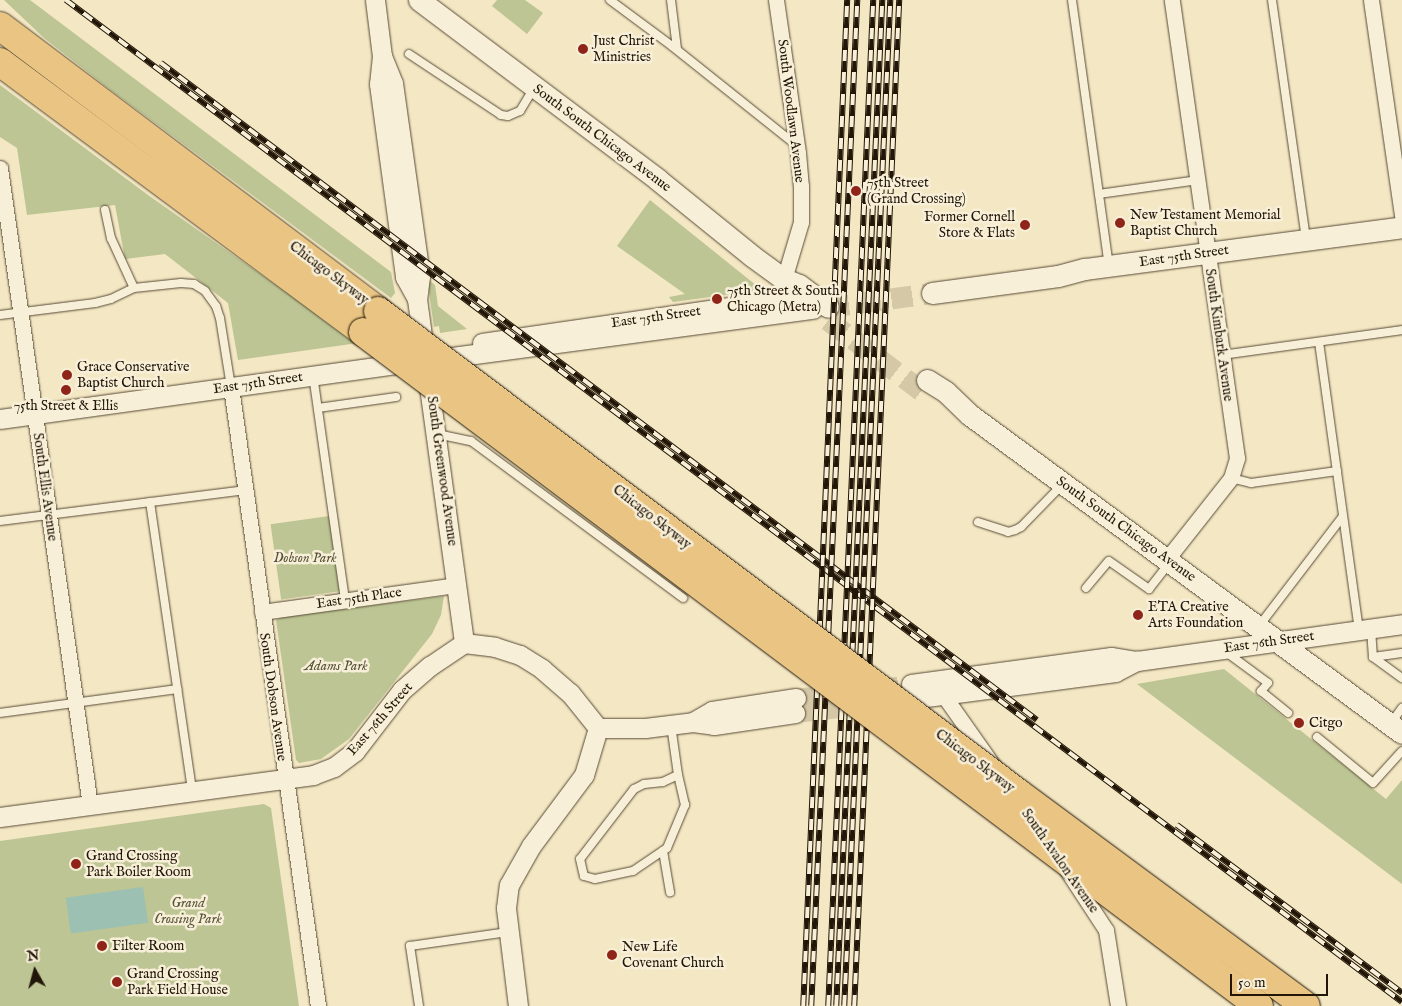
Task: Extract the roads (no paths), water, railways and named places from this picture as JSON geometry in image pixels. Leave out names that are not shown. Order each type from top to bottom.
[{"type":"highway","points":[[0,5],[9,14],[30,48]]},
{"type":"highway","name":"Chicago Skyway","points":[[0,26],[371,321],[1259,1006]]},
{"type":"highway","name":"Chicago Skyway","points":[[0,62],[371,321],[1002,781],[1306,1006]]},
{"type":"main road","name":"South South Chicago Avenue","points":[[420,0],[784,279],[792,293],[818,304]]},
{"type":"main road","name":"East 75th Street","points":[[932,286],[1058,276],[1085,269],[1402,228]]},
{"type":"main road","name":"South South Chicago Avenue","points":[[926,387],[938,402],[970,415],[1279,641],[1398,722]]},
{"type":"street","name":"South Greenwood Avenue","points":[[375,0],[382,56],[393,83],[420,276],[417,299],[437,434],[464,643]]},
{"type":"street","name":"South Woodlawn Avenue","points":[[776,0],[797,146],[801,222],[784,279]]},
{"type":"street","name":"South Kimbark Avenue","points":[[1169,560],[1231,478],[1237,458],[1172,0]]},
{"type":"street","points":[[1371,0],[1395,137],[1402,216]]},
{"type":"street","name":"South Ellis Avenue","points":[[0,168],[90,805]]},
{"type":"street","name":"East 75th Street","points":[[0,419],[426,360],[446,350],[508,338],[818,304]]},
{"type":"street","name":"South Dobson Avenue","points":[[231,387],[284,779],[318,1006]]},
{"type":"street","name":"East 75th Place","points":[[262,612],[457,585]]},
{"type":"street","name":"East 76th Street","points":[[911,691],[1115,672],[1137,661],[1402,624]]},
{"type":"street","points":[[464,643],[495,647],[520,655],[542,669],[570,693],[598,728]]},
{"type":"street","name":"East 76th Street","points":[[0,817],[284,779],[320,772],[334,767],[355,751],[402,690],[430,666],[464,643]]},
{"type":"street","name":"South Avalon Avenue","points":[[938,688],[1102,921],[1108,939],[1118,1006]]},
{"type":"street","points":[[598,728],[645,728],[693,722],[712,711],[795,706]]},
{"type":"street","points":[[518,1006],[506,908],[509,885],[531,846],[584,775],[598,728]]},
{"type":"lane","points":[[610,0],[677,49],[797,146]]},
{"type":"lane","points":[[671,0],[677,49]]},
{"type":"lane","points":[[1072,0],[1109,266]]},
{"type":"lane","points":[[1272,0],[1307,240]]},
{"type":"lane","points":[[409,54],[502,115],[508,116],[520,111],[535,87]]},
{"type":"lane","points":[[1099,194],[1198,180]]},
{"type":"lane","points":[[105,210],[111,238],[134,288]]},
{"type":"lane","points":[[0,315],[95,303],[111,299],[134,288],[181,283],[194,284],[205,291],[216,306],[220,318],[231,387]]},
{"type":"lane","points":[[1222,355],[1402,330]]},
{"type":"lane","points":[[1319,342],[1343,516],[1365,630],[1373,657],[1402,678]]},
{"type":"lane","points":[[313,375],[345,600]]},
{"type":"lane","points":[[318,408],[396,397]]},
{"type":"lane","points":[[437,434],[471,440],[683,598]]},
{"type":"lane","points":[[1231,478],[1251,483],[1337,471]]},
{"type":"lane","points":[[978,522],[1008,532],[1015,530],[1021,527],[1064,483]]},
{"type":"lane","points":[[0,521],[246,490]]},
{"type":"lane","points":[[150,502],[192,791]]},
{"type":"lane","points":[[1259,626],[1343,516]]},
{"type":"lane","points":[[1086,588],[1109,560],[1150,589],[1169,560]]},
{"type":"lane","points":[[1223,649],[1268,683],[1261,691],[1288,713]]},
{"type":"lane","points":[[1373,657],[1402,653]]},
{"type":"lane","points":[[0,713],[177,689]]},
{"type":"lane","points":[[671,725],[678,775],[685,805],[667,848],[633,872],[595,880],[584,876],[580,858],[634,789],[644,784],[663,782],[678,775]]},
{"type":"lane","points":[[1317,737],[1373,784],[1402,751]]},
{"type":"lane","points":[[663,850],[670,892]]},
{"type":"lane","points":[[419,1006],[410,946],[508,932]]},
{"type":"tunnel","points":[[828,307],[932,293]]},
{"type":"tunnel","points":[[828,320],[926,394]]},
{"type":"tunnel","points":[[796,698],[911,684]]},
{"type":"tunnel","points":[[795,713],[866,705]]},
{"type":"railway","points":[[66,0],[1402,1002]]},
{"type":"railway","points":[[803,1006],[847,0]]},
{"type":"railway","points":[[811,1006],[857,0]]},
{"type":"railway","points":[[828,1006],[873,0]]},
{"type":"railway","points":[[836,1006],[882,0]]},
{"type":"railway","points":[[844,1006],[890,0]]},
{"type":"railway","points":[[854,1006],[899,0]]},
{"type":"railway","points":[[161,63],[1037,720]]},
{"type":"railway","points":[[1177,825],[1402,993]]},
{"type":"place","name":"Just Christ Ministries","points":[[583,49]]},
{"type":"place","name":"75th Street (Grand Crossing)","points":[[856,191]]},
{"type":"place","name":"New Testament Memorial Baptist Church","points":[[1120,223]]},
{"type":"place","name":"Former Cornell Store & Flats","points":[[1025,225]]},
{"type":"place","name":"75th Street & South Chicago (Metra)","points":[[717,299]]},
{"type":"place","name":"Grace Conservative Baptist Church","points":[[67,375]]},
{"type":"place","name":"75th Street & Ellis","points":[[66,390]]},
{"type":"place","name":"ETA Creative Arts Foundation","points":[[1138,615]]},
{"type":"place","name":"Citgo","points":[[1299,723]]},
{"type":"place","name":"Grand Crossing Park Boiler Room","points":[[76,864]]},
{"type":"place","name":"Filter Room","points":[[102,946]]},
{"type":"place","name":"New Life Covenant Church","points":[[612,955]]},
{"type":"place","name":"Grand Crossing Park Field House","points":[[117,982]]},
{"type":"park label","name":"Dobson Park","points":[[305,558]]},
{"type":"park label","name":"Adams Park","points":[[336,666]]},
{"type":"park label","name":"Grand Crossing Park","points":[[188,912]]}]
